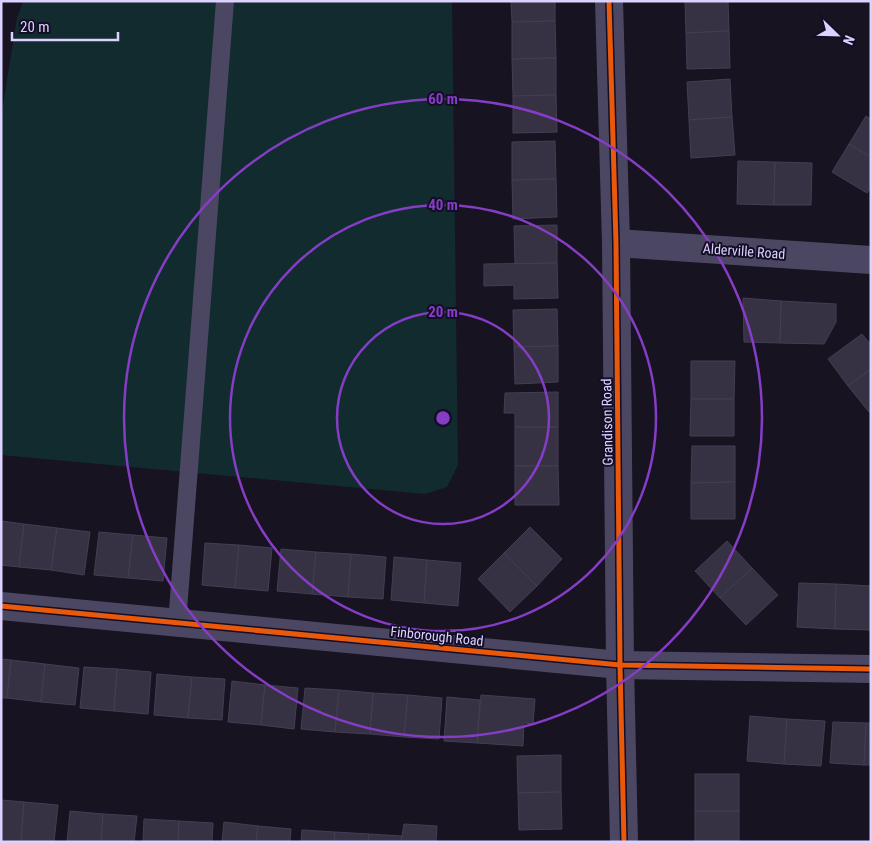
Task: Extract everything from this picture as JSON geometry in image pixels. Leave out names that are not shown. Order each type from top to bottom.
[{"type":"street","name":"Grandison Road","points":[[609,1],[616,243],[620,665],[624,842]]},
{"type":"street","name":"Alderville Road","points":[[616,243],[871,260]]},
{"type":"street","name":"Finborough Road","points":[[1,606],[620,665],[871,669]]},
{"type":"lane","points":[[176,622],[225,1]]},
{"type":"green space","points":[[23,1],[452,1],[458,465],[447,487],[425,494],[1,455],[1,117],[17,18]]},
{"type":"building","points":[[511,1],[555,1],[555,21],[512,22]]},
{"type":"building","points":[[685,1],[728,1],[729,31],[686,33]]},
{"type":"building","points":[[555,21],[556,58],[512,59],[512,22]]},
{"type":"building","points":[[729,31],[730,68],[687,69],[686,33]]},
{"type":"building","points":[[556,58],[556,95],[513,96],[512,59]]},
{"type":"building","points":[[730,79],[732,117],[689,120],[687,82]]},
{"type":"building","points":[[556,95],[557,132],[513,133],[513,96]]},
{"type":"building","points":[[866,116],[871,119],[871,157],[849,144]]},
{"type":"building","points":[[732,117],[735,155],[691,158],[689,120]]},
{"type":"building","points":[[555,141],[556,179],[512,180],[512,142]]},
{"type":"building","points":[[849,144],[871,157],[871,187],[867,193],[832,172]]},
{"type":"building","points":[[738,161],[775,162],[774,205],[737,204]]},
{"type":"building","points":[[775,162],[812,163],[811,205],[774,205]]},
{"type":"building","points":[[556,179],[557,217],[513,219],[512,180]]},
{"type":"building","points":[[557,225],[557,263],[515,264],[514,226]]},
{"type":"building","points":[[557,263],[558,298],[514,299],[514,285],[484,286],[484,264]]},
{"type":"building","points":[[743,298],[781,301],[780,343],[744,342]]},
{"type":"building","points":[[781,301],[836,304],[836,322],[824,344],[780,343]]},
{"type":"building","points":[[557,309],[558,346],[514,347],[513,310]]},
{"type":"building","points":[[862,334],[871,345],[871,369],[848,386],[828,359]]},
{"type":"building","points":[[558,346],[558,382],[515,384],[514,347]]},
{"type":"building","points":[[691,361],[735,361],[734,399],[691,399]]},
{"type":"building","points":[[871,369],[871,411],[869,412],[848,386]]},
{"type":"building","points":[[558,392],[558,427],[515,427],[515,413],[504,413],[505,393]]},
{"type":"building","points":[[691,399],[734,399],[734,436],[690,436]]},
{"type":"building","points":[[515,427],[558,427],[558,466],[515,466]]},
{"type":"building","points":[[692,446],[735,446],[735,482],[691,483]]},
{"type":"building","points":[[515,466],[558,466],[559,505],[515,505]]},
{"type":"building","points":[[735,482],[735,519],[691,519],[691,483]]},
{"type":"building","points":[[1,521],[24,524],[19,567],[1,565]]},
{"type":"building","points":[[24,524],[57,528],[51,570],[19,567]]},
{"type":"building","points":[[530,527],[562,559],[537,586],[504,553]]},
{"type":"building","points":[[57,528],[90,532],[84,575],[51,570]]},
{"type":"building","points":[[99,532],[133,535],[128,578],[94,575]]},
{"type":"building","points":[[133,535],[167,538],[163,581],[128,578]]},
{"type":"building","points":[[727,541],[752,568],[720,598],[695,571]]},
{"type":"building","points":[[205,543],[239,545],[235,588],[202,585]]},
{"type":"building","points":[[239,545],[272,548],[268,591],[235,588]]},
{"type":"building","points":[[281,549],[316,552],[312,594],[277,591]]},
{"type":"building","points":[[316,552],[351,554],[348,597],[312,594]]},
{"type":"building","points":[[504,553],[537,586],[510,612],[478,579]]},
{"type":"building","points":[[351,554],[386,557],[383,599],[348,597]]},
{"type":"building","points":[[394,557],[427,560],[424,603],[391,600]]},
{"type":"building","points":[[427,560],[461,563],[458,606],[424,603]]},
{"type":"building","points":[[752,568],[778,595],[746,625],[720,598]]},
{"type":"building","points":[[799,583],[836,584],[835,629],[797,627]]},
{"type":"building","points":[[836,584],[871,586],[871,630],[835,629]]},
{"type":"building","points":[[1,659],[11,660],[7,698],[1,698]]},
{"type":"building","points":[[11,660],[45,664],[41,702],[7,698]]},
{"type":"building","points":[[45,664],[79,668],[75,705],[41,702]]},
{"type":"building","points":[[84,667],[117,669],[114,711],[80,708]]},
{"type":"building","points":[[117,669],[151,672],[148,714],[114,711]]},
{"type":"building","points":[[157,674],[192,677],[188,718],[154,715]]},
{"type":"building","points":[[192,677],[225,679],[222,720],[188,718]]},
{"type":"building","points":[[232,681],[265,685],[261,725],[228,722]]},
{"type":"building","points":[[265,685],[298,688],[294,729],[261,725]]},
{"type":"building","points":[[305,688],[339,690],[335,732],[301,729]]},
{"type":"building","points":[[339,690],[373,693],[370,734],[335,732]]},
{"type":"building","points":[[373,693],[408,695],[404,737],[370,734]]},
{"type":"building","points":[[408,695],[442,698],[439,739],[404,737]]},
{"type":"building","points":[[481,695],[535,699],[533,724],[524,723],[523,746],[477,743]]},
{"type":"building","points":[[447,697],[480,700],[477,743],[444,741]]},
{"type":"building","points":[[750,716],[787,719],[784,764],[747,761]]},
{"type":"building","points":[[787,719],[825,721],[821,766],[784,764]]},
{"type":"building","points":[[833,722],[866,723],[864,765],[830,763]]},
{"type":"building","points":[[866,723],[871,723],[871,765],[864,765]]},
{"type":"building","points":[[561,755],[561,792],[518,793],[517,756]]},
{"type":"building","points":[[695,774],[739,774],[739,811],[695,811]]},
{"type":"building","points":[[561,792],[562,829],[519,830],[518,793]]},
{"type":"building","points":[[1,800],[24,802],[21,842],[1,842]]},
{"type":"building","points":[[24,802],[58,805],[54,842],[21,842]]},
{"type":"building","points":[[70,811],[103,814],[101,842],[67,842]]},
{"type":"building","points":[[695,811],[739,811],[739,842],[695,842]]},
{"type":"building","points":[[103,814],[137,816],[134,842],[101,842]]},
{"type":"building","points":[[144,819],[179,821],[178,842],[143,842]]},
{"type":"building","points":[[179,821],[213,823],[212,842],[178,842]]},
{"type":"building","points":[[224,822],[258,826],[256,842],[222,842]]},
{"type":"building","points":[[404,824],[437,826],[436,842],[401,842]]},
{"type":"building","points":[[258,826],[291,829],[290,842],[256,842]]},
{"type":"building","points":[[302,830],[335,832],[334,842],[301,842]]},
{"type":"building","points":[[335,832],[369,834],[368,842],[334,842]]},
{"type":"building","points":[[369,834],[402,836],[401,842],[368,842]]},
{"type":"cycle path","points":[[609,1],[616,243],[620,665],[624,842]]},
{"type":"cycle path","points":[[1,606],[620,665],[871,669]]}]
